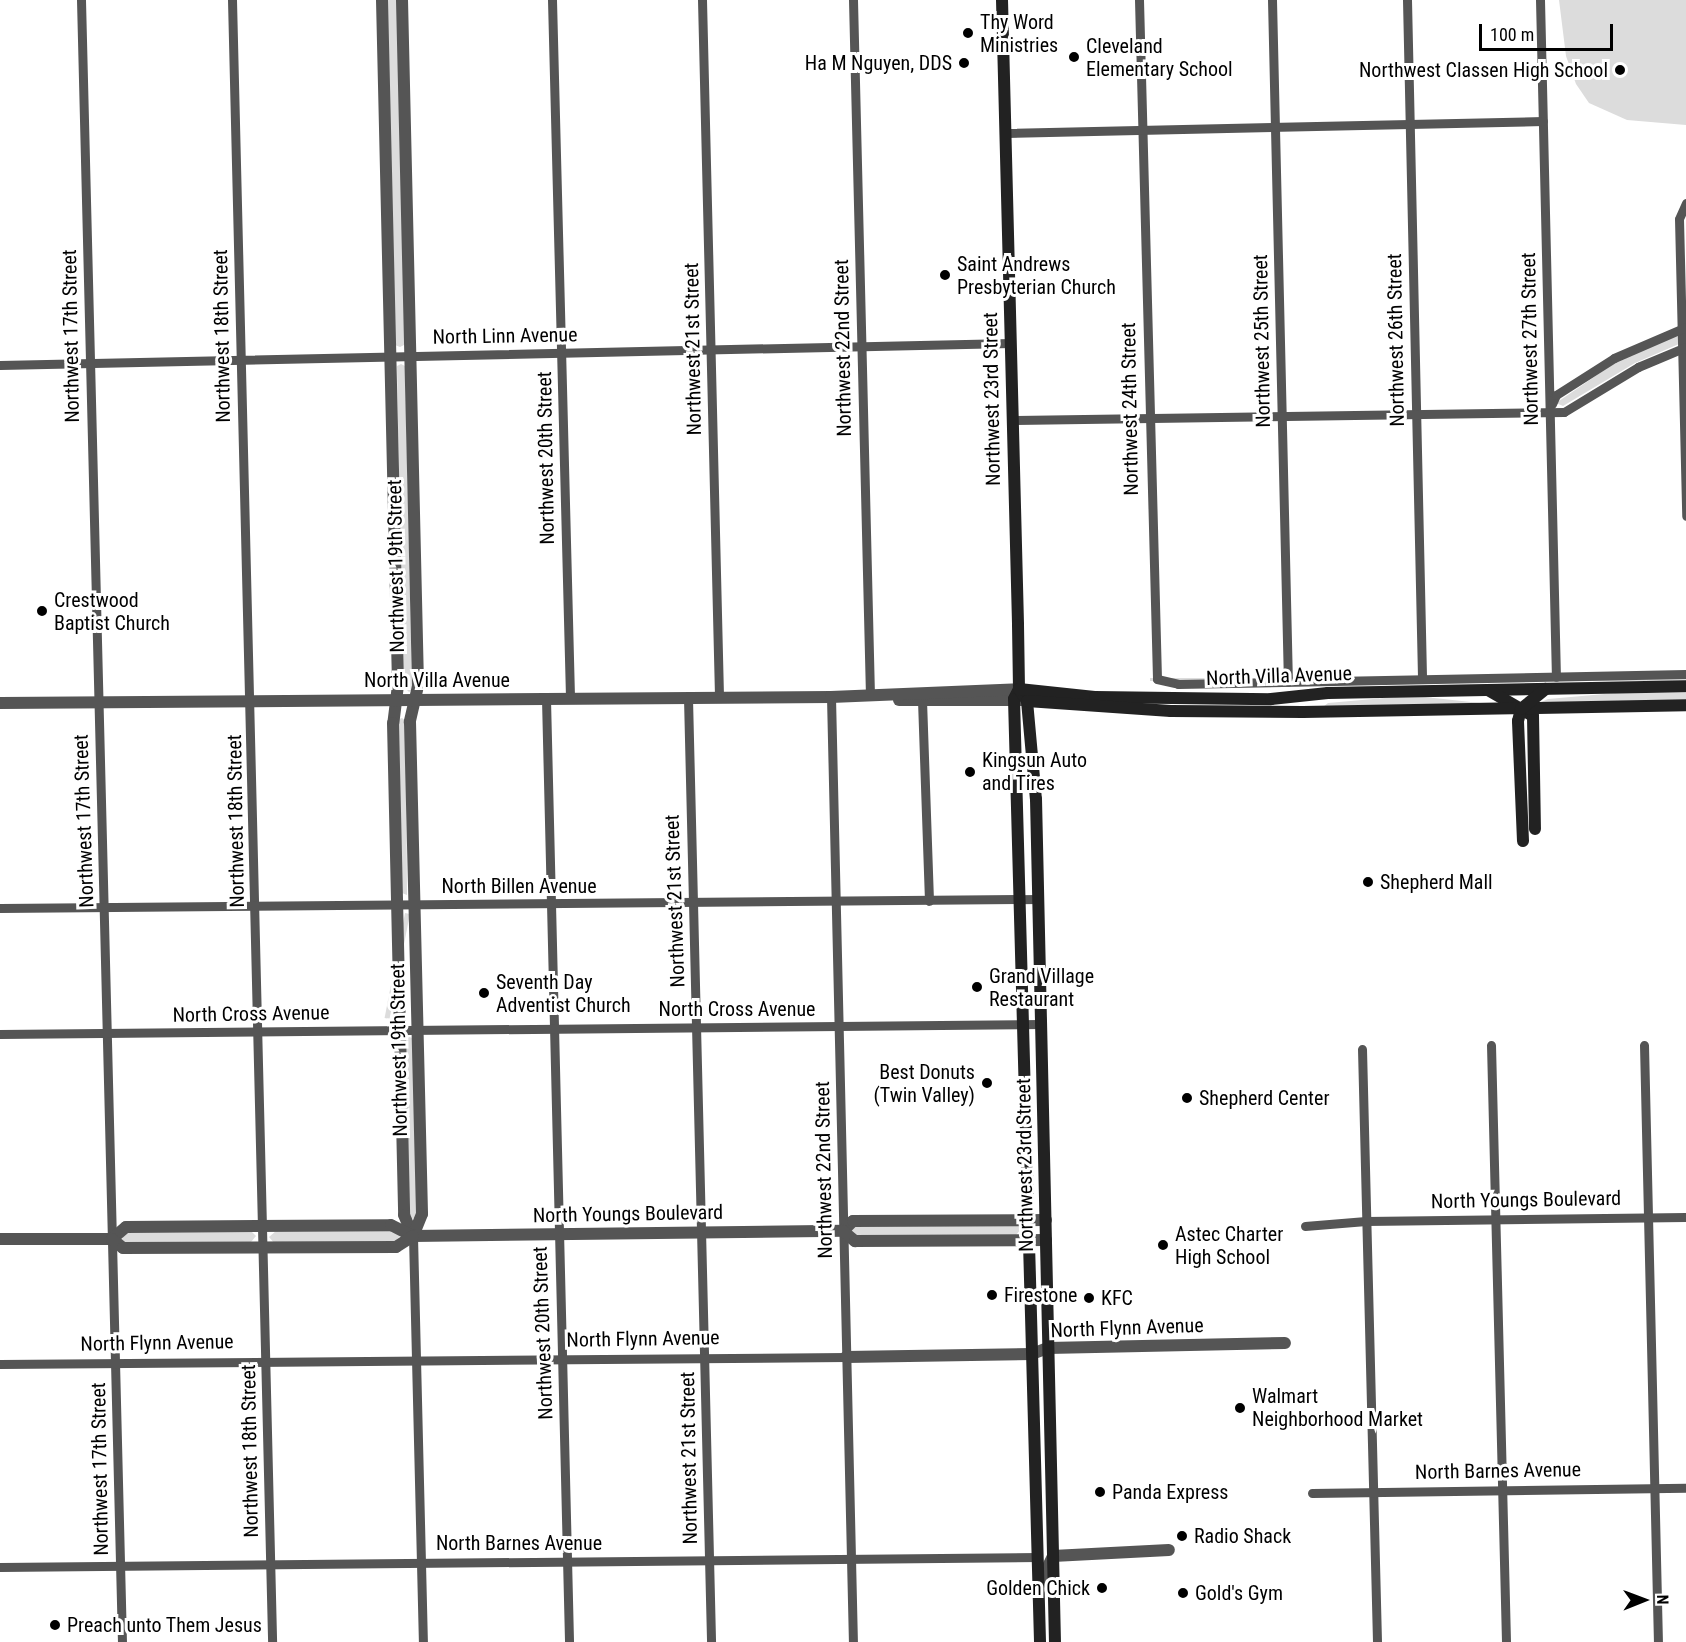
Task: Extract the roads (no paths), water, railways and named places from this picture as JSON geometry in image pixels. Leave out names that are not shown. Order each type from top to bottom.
[{"type":"main road","name":"Northwest 23rd Street","points":[[1002,0],[1011,343],[1016,757],[1023,920],[1034,1472],[1040,1642]]},
{"type":"main road","name":"North Villa Avenue","points":[[1016,694],[1271,699],[1328,693],[1686,686]]},
{"type":"main road","points":[[1523,841],[1518,721],[1521,709],[1546,689]]},
{"type":"main road","points":[[1488,690],[1533,716],[1535,829]]},
{"type":"main road","points":[[1271,699],[1309,711],[1328,693]]},
{"type":"main road","points":[[1016,694],[1027,701]]},
{"type":"main road","name":"Northwest 23rd Street","points":[[1027,701],[1036,799],[1039,899],[1055,1642]]},
{"type":"main road","name":"North Villa Avenue","points":[[1027,701],[1171,711],[1521,709],[1686,705]]},
{"type":"main road","points":[[1016,757],[1032,756]]},
{"type":"main road","points":[[1018,801],[1036,799]]},
{"type":"main road","points":[[1020,848],[1037,847]]},
{"type":"main road","points":[[1023,920],[1040,937],[1024,974]]},
{"type":"main road","points":[[1028,1138],[1044,1137]]},
{"type":"main road","points":[[1033,1421],[1050,1420]]},
{"type":"main road","points":[[1034,1472],[1051,1472]]},
{"type":"street","name":"Northwest 17th Street","points":[[81,0],[122,1642]]},
{"type":"street","name":"Northwest 18th Street","points":[[232,0],[272,1642]]},
{"type":"street","name":"Northwest 19th Street","points":[[382,0],[391,356],[396,700],[393,723],[404,1215],[413,1236],[423,1642]]},
{"type":"street","name":"Northwest 19th Street","points":[[402,0],[418,686],[410,722],[422,1214],[413,1236]]},
{"type":"street","name":"Northwest 20th Street","points":[[552,0],[570,699]]},
{"type":"street","name":"Northwest 21st Street","points":[[702,0],[719,698]]},
{"type":"street","name":"Northwest 22nd Street","points":[[853,0],[872,696]]},
{"type":"street","name":"Northwest 24th Street","points":[[1139,0],[1154,674]]},
{"type":"street","name":"Northwest 25th Street","points":[[1272,0],[1288,682]]},
{"type":"street","name":"Northwest 26th Street","points":[[1407,0],[1422,679]]},
{"type":"street","name":"Northwest 27th Street","points":[[1540,0],[1556,677]]},
{"type":"street","points":[[1006,133],[1543,121]]},
{"type":"street","points":[[1685,203],[1679,219],[1684,328],[1686,516]]},
{"type":"street","points":[[1550,409],[1556,395],[1614,358],[1684,328]]},
{"type":"street","name":"North Linn Avenue","points":[[0,365],[1011,343]]},
{"type":"street","points":[[1012,420],[1550,409],[1564,412],[1638,367],[1684,348]]},
{"type":"street","name":"North Villa Avenue","points":[[1154,674],[1167,684],[1686,674]]},
{"type":"street","name":"North Villa Avenue","points":[[0,703],[831,697],[978,688],[1016,694]]},
{"type":"street","name":"North Villa Avenue","points":[[872,696],[922,700],[1016,694]]},
{"type":"street","name":"Northwest 22nd Street","points":[[831,697],[853,1642]]},
{"type":"street","name":"Northwest 21st Street","points":[[688,698],[711,1642]]},
{"type":"street","name":"Northwest 20th Street","points":[[546,699],[568,1642]]},
{"type":"street","points":[[922,700],[929,901]]},
{"type":"street","name":"North Billen Avenue","points":[[0,908],[1039,899]]},
{"type":"street","name":"North Cross Avenue","points":[[0,1034],[1042,1024]]},
{"type":"street","points":[[1491,1045],[1506,1642]]},
{"type":"street","points":[[1644,1045],[1658,1642]]},
{"type":"street","points":[[1362,1049],[1377,1642]]},
{"type":"street","name":"North Youngs Boulevard","points":[[1305,1226],[1366,1221],[1686,1217]]},
{"type":"street","name":"North Youngs Boulevard","points":[[843,1232],[853,1221],[1046,1220]]},
{"type":"street","name":"North Youngs Boulevard","points":[[112,1239],[126,1227],[391,1225],[413,1236],[843,1232],[855,1241],[1046,1240]]},
{"type":"street","name":"North Youngs Boulevard","points":[[0,1239],[112,1239],[123,1248],[263,1248],[396,1247],[413,1236]]},
{"type":"street","name":"North Flynn Avenue","points":[[0,1364],[1032,1354],[1048,1348],[1285,1343]]},
{"type":"street","name":"North Barnes Avenue","points":[[1312,1493],[1686,1488]]},
{"type":"street","points":[[1037,1538],[1053,1556]]},
{"type":"street","points":[[1053,1556],[1169,1550]]},
{"type":"street","points":[[1038,1587],[1053,1556]]},
{"type":"street","name":"North Barnes Avenue","points":[[0,1567],[1038,1557]]},
{"type":"place","name":"Thy Word Ministries","points":[[968,33]]},
{"type":"place","name":"Cleveland Elementary School","points":[[1074,57]]},
{"type":"place","name":"Ha M Nguyen, DDS","points":[[964,63]]},
{"type":"place","name":"Northwest Classen High School","points":[[1620,70]]},
{"type":"place","name":"Saint Andrews Presbyterian Church","points":[[945,275]]},
{"type":"place","name":"Crestwood Baptist Church","points":[[42,611]]},
{"type":"place","name":"Kingsun Auto and Tires","points":[[970,772]]},
{"type":"place","name":"Shepherd Mall","points":[[1368,882]]},
{"type":"place","name":"Grand Village Restaurant","points":[[977,987]]},
{"type":"place","name":"Seventh Day Adventist Church","points":[[484,993]]},
{"type":"place","name":"Best Donuts (Twin Valley)","points":[[987,1083]]},
{"type":"place","name":"Shepherd Center","points":[[1187,1098]]},
{"type":"place","name":"Astec Charter High School","points":[[1163,1245]]},
{"type":"place","name":"Firestone","points":[[992,1295]]},
{"type":"place","name":"KFC","points":[[1089,1298]]},
{"type":"place","name":"Walmart Neighborhood Market","points":[[1240,1408]]},
{"type":"place","name":"Panda Express","points":[[1100,1492]]},
{"type":"place","name":"Radio Shack","points":[[1182,1536]]},
{"type":"place","name":"Golden Chick","points":[[1102,1588]]},
{"type":"place","name":"Gold's Gym","points":[[1183,1593]]},
{"type":"place","name":"Preach unto Them Jesus","points":[[55,1625]]}]
